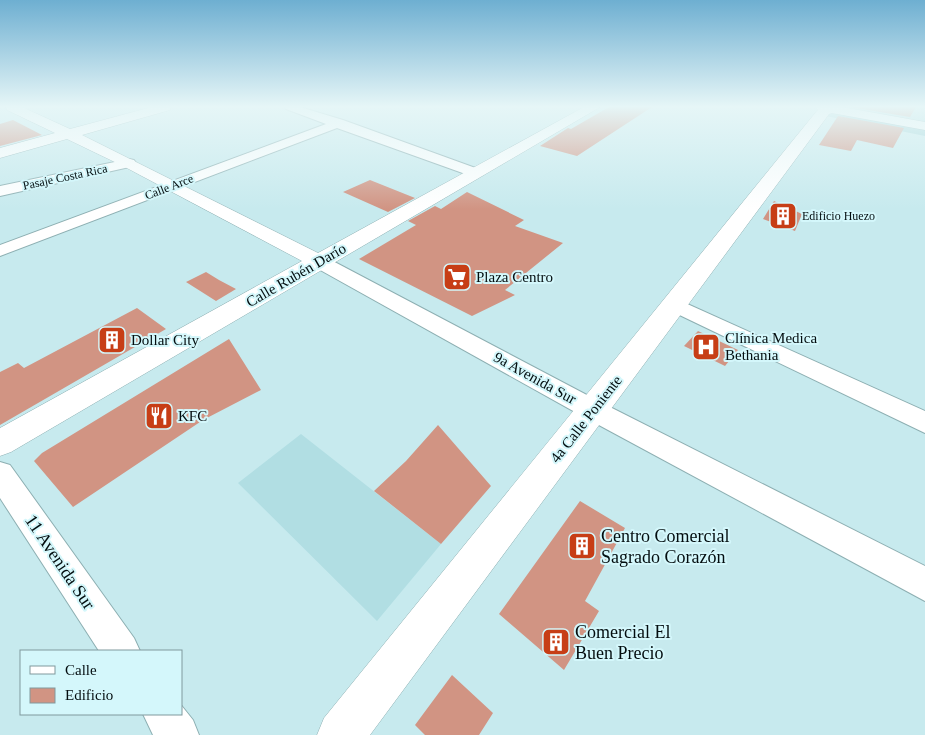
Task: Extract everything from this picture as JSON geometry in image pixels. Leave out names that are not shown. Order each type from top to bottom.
[{"type":"main road","points":[[0,153],[40,141]]},
{"type":"main road","name":"9a Avenida Sur","points":[[86,141],[320,262]]},
{"type":"main road","name":"Calle Rubén Darío","points":[[0,443],[532,141]]},
{"type":"main road","name":"4a Calle Poniente","points":[[341,735],[801,141]]},
{"type":"street","name":"Calle Arce","points":[[0,251],[289,141]]},
{"type":"street","points":[[389,141],[476,173]]},
{"type":"street","name":"Pasaje Costa Rica","points":[[0,191],[129,163]]},
{"type":"street","name":"9a Avenida Sur","points":[[320,262],[593,410],[925,584]]},
{"type":"street","points":[[674,304],[925,423]]},
{"type":"street","name":"11 Avenida Sur","points":[[0,474],[120,650]]},
{"type":"street","points":[[164,715],[178,735]]},
{"type":"shaded area","points":[[301,434],[441,544],[377,621],[238,483]]},
{"type":"building","points":[[0,141],[18,141],[0,146]]},
{"type":"building","points":[[547,141],[600,141],[577,156],[540,146]]},
{"type":"building","points":[[821,141],[856,141],[851,151],[819,145]]},
{"type":"building","points":[[863,141],[897,141],[893,148]]},
{"type":"building","points":[[370,180],[415,198],[388,212],[343,192]]},
{"type":"building","name":"Plaza Centro","points":[[467,192],[524,220],[515,226],[563,243],[505,290],[515,295],[472,316],[359,259],[416,225],[408,221],[435,206],[441,209]]},
{"type":"building","name":"Edificio Huezo","points":[[774,201],[802,214],[795,231],[763,219]]},
{"type":"building","points":[[206,272],[236,289],[216,301],[186,282]]},
{"type":"building","points":[[137,308],[166,329],[0,425],[0,372],[18,363],[24,368]]},
{"type":"building","points":[[698,331],[738,350],[725,366],[684,346]]},
{"type":"building","points":[[229,339],[261,390],[203,420],[73,507],[34,461],[42,453]]},
{"type":"building","points":[[438,425],[491,486],[441,544],[374,491],[406,461]]},
{"type":"building","points":[[580,501],[625,528],[585,601],[599,611],[564,670],[499,614]]},
{"type":"building","points":[[452,675],[493,713],[479,735],[425,735],[415,725]]},
{"type":"place","name":"Edificio Huezo","points":[[783,216]]},
{"type":"place","name":"Plaza Centro","points":[[457,277]]},
{"type":"place","name":"Dollar City","points":[[112,340]]},
{"type":"place","name":"Clínica Medica Bethania","points":[[706,347]]},
{"type":"place","name":"KFC","points":[[159,416]]},
{"type":"place","name":"Centro Comercial Sagrado Corazón","points":[[582,546]]},
{"type":"place","name":"Comercial El Buen Precio","points":[[556,642]]}]
